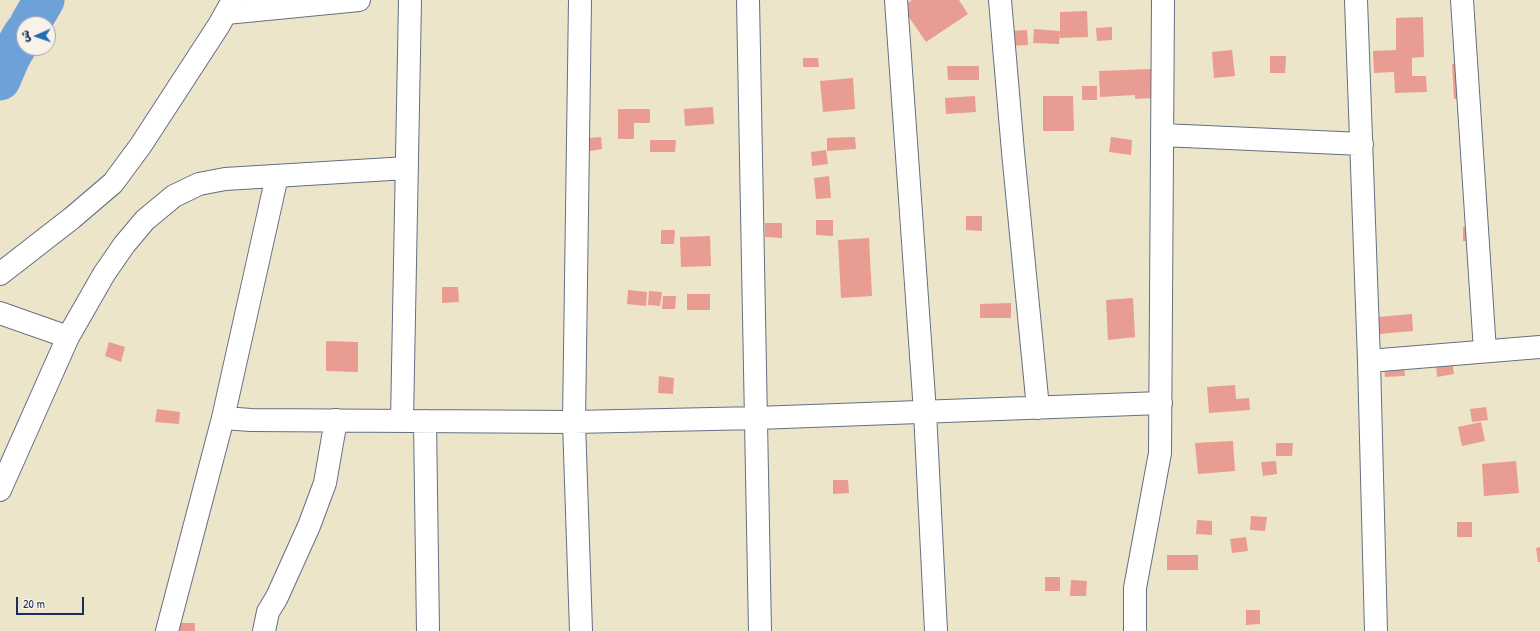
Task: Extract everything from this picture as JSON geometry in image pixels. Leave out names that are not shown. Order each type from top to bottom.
[{"type":"street","points":[[0,274],[72,218],[113,183],[141,145],[220,25],[230,6],[359,0]]},
{"type":"street","points":[[402,421],[410,0]]},
{"type":"street","points":[[580,0],[574,422],[581,631]]},
{"type":"street","points":[[748,0],[760,631]]},
{"type":"street","points":[[896,0],[925,412],[936,631]]},
{"type":"street","points":[[1000,0],[1012,152],[1038,408]]},
{"type":"street","points":[[1135,631],[1135,588],[1160,453],[1163,0]]},
{"type":"street","points":[[1356,0],[1369,361],[1376,631]]},
{"type":"street","points":[[1462,0],[1485,351]]},
{"type":"street","points":[[1162,134],[1362,144]]},
{"type":"street","points":[[0,490],[68,337],[104,274],[124,245],[146,220],[174,196],[199,184],[218,180],[407,168]]},
{"type":"street","points":[[167,631],[224,418],[277,176]]},
{"type":"street","points":[[0,313],[68,337]]},
{"type":"street","points":[[1369,361],[1485,351],[1540,351]]},
{"type":"street","points":[[224,418],[574,422],[757,418],[1161,403]]},
{"type":"street","points":[[264,631],[268,612],[277,597],[309,526],[325,483],[336,420]]},
{"type":"street","points":[[425,421],[428,631]]},
{"type":"building","points":[[912,0],[959,0],[968,14],[926,42],[902,7]]},
{"type":"building","points":[[1087,11],[1088,37],[1060,38],[1060,12]]},
{"type":"building","points":[[1423,17],[1424,57],[1412,58],[1412,76],[1426,76],[1427,92],[1395,93],[1394,72],[1374,73],[1373,51],[1396,50],[1396,18]]},
{"type":"building","points":[[1112,27],[1112,40],[1097,41],[1096,28]]},
{"type":"building","points":[[1034,29],[1060,31],[1059,44],[1033,43]]},
{"type":"building","points":[[1027,30],[1028,45],[1011,46],[1009,31]]},
{"type":"building","points":[[1232,50],[1235,76],[1214,78],[1212,52]]},
{"type":"building","points":[[1270,56],[1286,56],[1285,73],[1270,73]]},
{"type":"building","points":[[803,58],[818,58],[819,67],[803,67]]},
{"type":"building","points":[[1467,63],[1470,98],[1454,99],[1452,64]]},
{"type":"building","points":[[947,66],[979,66],[979,80],[948,80]]},
{"type":"building","points":[[1151,69],[1152,98],[1135,99],[1135,95],[1100,97],[1099,71]]},
{"type":"building","points":[[853,78],[855,109],[823,112],[820,81]]},
{"type":"building","points":[[1082,86],[1097,86],[1097,100],[1082,100]]},
{"type":"building","points":[[975,96],[976,112],[946,114],[945,98]]},
{"type":"building","points":[[1043,96],[1073,96],[1074,131],[1043,131]]},
{"type":"building","points":[[713,107],[714,124],[685,126],[684,109]]},
{"type":"building","points":[[618,109],[650,109],[650,123],[634,123],[634,139],[618,139]]},
{"type":"building","points":[[601,137],[602,149],[590,151],[589,138]]},
{"type":"building","points":[[855,137],[856,149],[827,151],[827,138]]},
{"type":"building","points":[[1111,137],[1132,140],[1131,155],[1109,152]]},
{"type":"building","points":[[650,140],[676,140],[675,152],[650,152]]},
{"type":"building","points":[[826,150],[828,164],[812,166],[811,152]]},
{"type":"building","points":[[829,176],[831,198],[816,199],[814,178]]},
{"type":"building","points":[[966,216],[982,216],[982,231],[966,230]]},
{"type":"building","points":[[816,220],[833,220],[833,236],[816,235]]},
{"type":"building","points":[[765,223],[782,223],[782,238],[765,237]]},
{"type":"building","points":[[1463,227],[1478,227],[1478,242],[1463,241]]},
{"type":"building","points":[[661,230],[675,230],[674,244],[661,244]]},
{"type":"building","points":[[710,236],[711,266],[681,267],[680,237]]},
{"type":"building","points":[[869,238],[872,296],[841,298],[838,240]]},
{"type":"building","points":[[442,287],[458,287],[459,302],[442,303]]},
{"type":"building","points":[[628,290],[647,292],[646,306],[627,304]]},
{"type":"building","points":[[649,291],[662,292],[660,306],[648,305]]},
{"type":"building","points":[[687,294],[710,294],[710,310],[687,310]]},
{"type":"building","points":[[663,296],[676,296],[675,309],[662,309]]},
{"type":"building","points":[[1133,298],[1135,337],[1108,340],[1106,300]]},
{"type":"building","points":[[1011,303],[1011,318],[980,318],[980,304]]},
{"type":"building","points":[[1412,314],[1413,331],[1379,334],[1378,317]]},
{"type":"building","points":[[326,341],[358,342],[358,372],[326,371]]},
{"type":"building","points":[[109,342],[125,347],[121,362],[105,356]]},
{"type":"building","points":[[1452,361],[1454,374],[1437,377],[1436,363]]},
{"type":"building","points":[[1404,364],[1405,376],[1385,377],[1384,366]]},
{"type":"building","points":[[659,376],[674,378],[673,394],[658,393]]},
{"type":"building","points":[[1235,385],[1236,399],[1249,398],[1250,410],[1209,413],[1207,387]]},
{"type":"building","points":[[1486,407],[1488,420],[1472,422],[1470,409]]},
{"type":"building","points":[[157,409],[180,412],[179,424],[155,422]]},
{"type":"building","points":[[1481,422],[1485,441],[1462,446],[1458,427]]},
{"type":"building","points":[[1233,441],[1235,471],[1198,474],[1195,443]]},
{"type":"building","points":[[1276,443],[1293,443],[1292,456],[1276,456]]},
{"type":"building","points":[[1276,461],[1277,474],[1263,476],[1261,462]]},
{"type":"building","points":[[1516,461],[1519,493],[1484,496],[1482,464]]},
{"type":"building","points":[[833,480],[848,480],[849,493],[833,494]]},
{"type":"building","points":[[1251,516],[1267,517],[1265,531],[1250,530]]},
{"type":"building","points":[[1197,520],[1212,521],[1212,535],[1196,534]]},
{"type":"building","points":[[1457,522],[1472,522],[1472,537],[1457,537]]},
{"type":"building","points":[[1246,537],[1248,551],[1232,553],[1230,539]]},
{"type":"building","points":[[1540,547],[1540,562],[1538,562],[1536,548]]},
{"type":"building","points":[[1167,555],[1198,555],[1198,570],[1167,570]]},
{"type":"building","points":[[1045,577],[1060,577],[1060,591],[1045,591]]},
{"type":"building","points":[[1071,580],[1087,581],[1086,596],[1070,596]]},
{"type":"building","points":[[1246,610],[1260,610],[1260,624],[1246,625]]},
{"type":"building","points":[[179,623],[195,623],[195,631],[179,631]]},
{"type":"waterway","points":[[35,16],[44,0]]},
{"type":"waterway","points":[[0,80],[16,47]]}]
